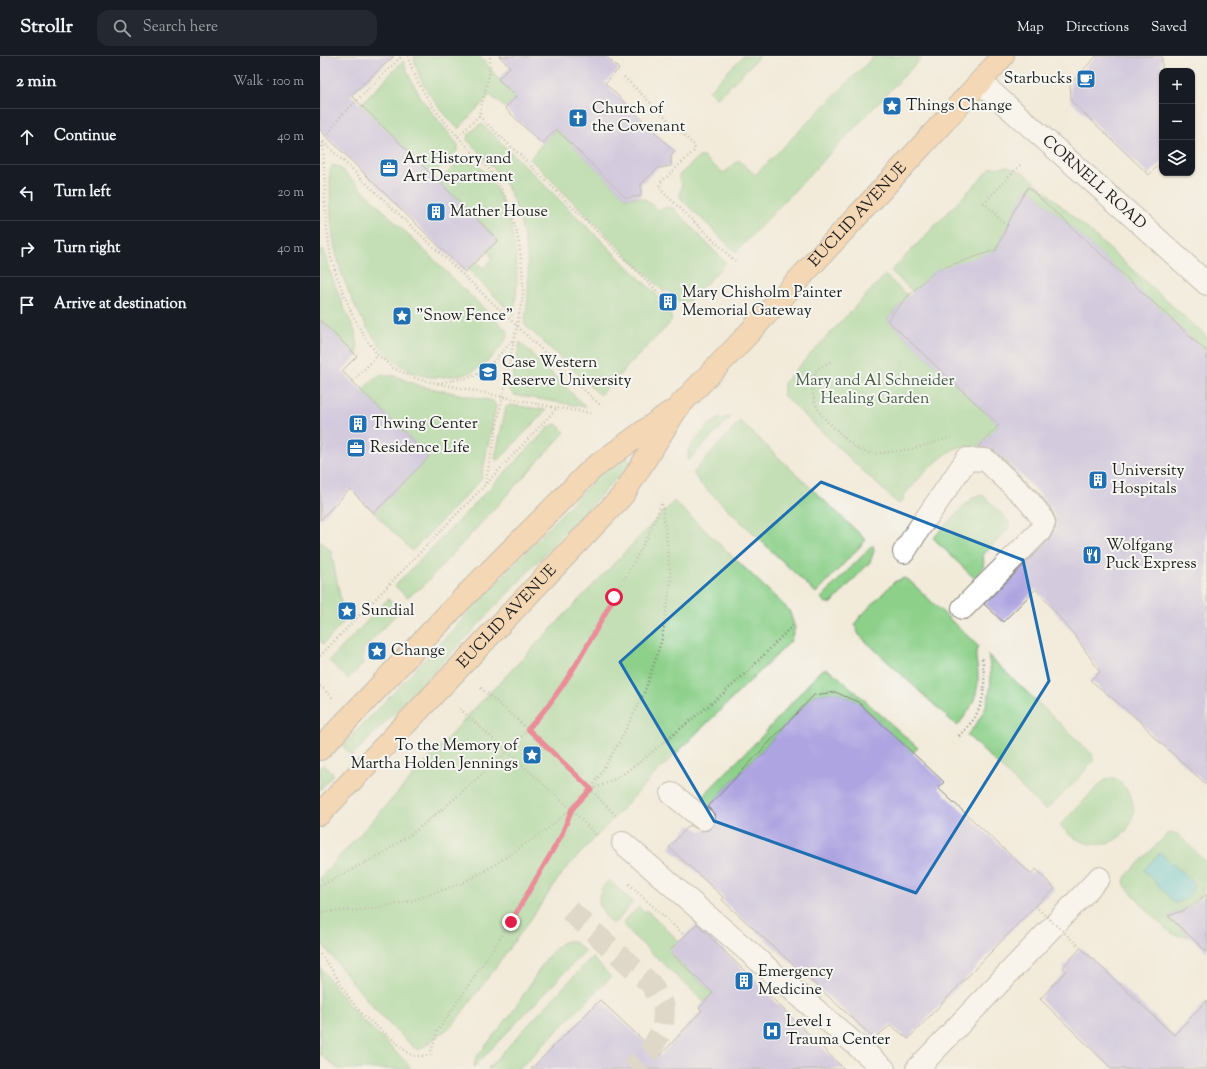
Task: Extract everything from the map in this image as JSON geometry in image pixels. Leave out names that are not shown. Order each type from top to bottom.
[{"type":"main road","name":"EUCLID AVENUE","points":[[320,749],[464,596],[592,469],[678,407],[736,348],[1003,56]]},
{"type":"main road","name":"EUCLID AVENUE","points":[[320,814],[623,495],[678,407]]},
{"type":"street","name":"CORNELL ROAD","points":[[980,82],[1137,220],[1207,284]]},
{"type":"street","points":[[904,552],[967,459],[986,460],[1012,484],[1040,515],[1044,523],[1040,531],[963,608]]},
{"type":"street","points":[[672,794],[703,819]]},
{"type":"street","points":[[623,843],[884,1069]]},
{"type":"street","points":[[916,1069],[1099,878]]},
{"type":"path","points":[[320,147],[338,118],[402,56]]},
{"type":"path","points":[[408,56],[418,84],[424,95],[497,180],[510,206],[519,241],[523,273],[523,295],[485,485]]},
{"type":"path","points":[[458,136],[479,116],[490,71],[490,56]]},
{"type":"path","points":[[624,77],[693,144],[695,149],[661,182],[659,187],[735,261]]},
{"type":"path","points":[[479,116],[661,295]]},
{"type":"path","points":[[323,142],[600,405]]},
{"type":"path","points":[[323,142],[326,221],[331,258],[352,314],[364,336],[378,355],[393,368],[416,379],[557,408],[592,413]]},
{"type":"path","points":[[1007,226],[984,203],[1020,165]]},
{"type":"path","points":[[433,383],[472,377],[488,367],[514,339]]},
{"type":"path","points":[[353,381],[378,355]]},
{"type":"path","points":[[830,362],[819,368],[814,376],[814,401],[821,414],[850,443],[858,448],[869,453],[890,452],[918,448],[942,439],[954,438]]},
{"type":"path","points":[[320,655],[485,485],[557,408]]},
{"type":"path","points":[[320,886],[380,855],[414,832],[508,752],[543,714],[598,627],[648,536],[662,501],[671,578],[662,639],[645,691],[613,753],[591,789],[572,809],[541,834],[493,866],[464,882],[411,901],[363,910],[320,912]]},
{"type":"path","points":[[591,789],[610,782],[656,749],[749,670],[792,626]]},
{"type":"path","points":[[959,736],[967,728],[978,712],[983,700],[985,673],[982,656]]},
{"type":"path","points":[[320,686],[335,700]]},
{"type":"path","points":[[481,688],[528,729],[591,789],[615,816]]},
{"type":"path","points":[[460,710],[572,809],[596,834]]},
{"type":"path","points":[[320,954],[334,972],[356,1007],[376,1027],[409,1055],[420,1057],[430,1055],[437,1032],[511,922],[561,836],[572,809]]},
{"type":"path","points":[[623,879],[685,936]]},
{"type":"path","points":[[1035,906],[1081,948]]},
{"type":"highlighted area","points":[[821,482],[1023,560],[1049,681],[916,893],[714,821],[620,662]]},
{"type":"green space","points":[[414,56],[479,56],[498,79],[516,97],[505,108],[490,95],[458,129],[430,96],[416,67]]},
{"type":"green space","points":[[743,56],[760,56],[717,99],[709,91]]},
{"type":"green space","points":[[874,56],[923,56],[736,252],[681,199],[680,193],[682,185],[679,180],[679,175],[699,157],[704,157],[712,165],[724,173],[739,160],[755,175]]},
{"type":"green space","points":[[403,61],[411,80],[423,101],[458,145],[458,150],[432,175],[347,119]]},
{"type":"green space","points":[[479,125],[483,125],[659,297],[656,301],[670,314],[672,321],[600,395],[524,324],[527,307],[528,269],[523,230],[511,195],[502,179],[467,140],[468,135]]},
{"type":"green space","points":[[556,129],[626,198],[637,197],[644,199],[658,210],[667,207],[673,208],[726,263],[690,300],[680,303],[667,290],[664,292],[530,159]]},
{"type":"green space","points":[[464,156],[468,156],[484,171],[503,203],[509,221],[514,240],[517,278],[513,315],[468,269],[475,261],[483,268],[493,258],[487,251],[498,240],[439,182]]},
{"type":"green space","points":[[333,165],[339,167],[509,333],[498,350],[489,360],[465,375],[439,377],[426,376],[418,374],[402,366],[388,354],[375,339],[354,303],[339,266],[332,230],[330,200],[330,171]]},
{"type":"green space","points":[[1008,167],[1024,173],[1034,181],[1207,337],[1207,345],[1203,349],[1028,187],[1016,207],[996,250],[913,292],[891,271],[991,168]]},
{"type":"green space","points":[[320,250],[324,250],[334,284],[354,329],[358,349],[357,356],[320,320]]},
{"type":"green space","name":"Mary and Al Schneider Healing Garden","points":[[885,275],[908,296],[887,320],[999,425],[977,448],[965,446],[957,448],[931,466],[903,496],[904,499],[898,504],[783,395],[785,381]]},
{"type":"green space","points":[[520,342],[586,407],[514,395],[510,391]]},
{"type":"green space","points":[[381,375],[395,376],[420,386],[493,401],[496,406],[481,480],[412,551],[374,513],[429,457],[362,391],[374,378]]},
{"type":"green space","points":[[511,405],[546,410],[501,458],[496,460],[495,458],[506,407]]},
{"type":"green space","points":[[731,417],[688,461],[688,451],[710,424],[718,419]]},
{"type":"green space","points":[[740,421],[866,540],[816,593],[700,483],[693,473]]},
{"type":"green space","points":[[556,424],[565,432],[422,587],[407,597],[395,586],[549,427]]},
{"type":"green space","points":[[619,453],[625,453],[631,461],[630,464],[352,756],[342,746]]},
{"type":"green space","points":[[981,495],[985,497],[1008,520],[1009,525],[1008,530],[983,555],[983,568],[974,578],[933,538],[973,497]]},
{"type":"green space","points":[[674,501],[789,610],[795,628],[790,642],[655,774],[563,872],[533,916],[453,1025],[419,1050],[413,1047],[377,1012],[320,941],[320,878],[476,707]]},
{"type":"green space","points":[[320,541],[331,551],[345,621],[323,644],[320,641]]},
{"type":"green space","points":[[873,545],[874,551],[870,562],[832,603],[823,601],[821,598]]},
{"type":"green space","points":[[904,578],[911,582],[978,646],[976,657],[978,670],[977,689],[970,709],[957,726],[859,635],[855,624],[894,582]]},
{"type":"green space","points":[[388,599],[400,610],[363,650],[363,664],[348,679],[329,661]]},
{"type":"green space","points":[[988,655],[1092,754],[1093,761],[1070,787],[1045,810],[967,735],[981,717],[988,698],[991,677]]},
{"type":"green space","points":[[826,669],[842,680],[918,748],[912,753],[858,702],[835,692],[814,695],[702,813],[694,805],[762,736],[820,671]]},
{"type":"green space","points":[[323,765],[334,774],[320,790],[320,767]]},
{"type":"green space","points":[[1110,778],[1115,778],[1129,793],[1134,808],[1131,823],[1122,834],[1109,842],[1094,844],[1077,839],[1060,825],[1102,782]]},
{"type":"green space","points":[[1170,833],[1178,834],[1207,863],[1205,884],[1199,898],[1187,908],[1168,916],[1189,936],[1176,935],[1168,930],[1126,887],[1124,882],[1126,876],[1166,835]]},
{"type":"green space","points":[[609,880],[633,902],[619,919],[612,924],[603,913],[599,902],[601,891]]},
{"type":"green space","points":[[639,907],[644,912],[647,910],[679,941],[669,952],[713,993],[704,1002],[625,928],[623,924],[624,921]]},
{"type":"green space","points":[[567,941],[574,942],[585,951],[474,1067],[475,1059],[511,1014],[548,956],[561,943]]},
{"type":"green space","points":[[592,957],[611,977],[519,1069],[487,1069]]},
{"type":"green space","points":[[320,967],[362,1020],[407,1063],[410,1069],[338,1069],[320,1054]]},
{"type":"water","points":[[1160,853],[1194,883],[1190,893],[1182,901],[1175,903],[1144,870]]},
{"type":"building","name":"Mather House","points":[[320,56],[394,56],[351,95],[498,240],[465,272],[320,130]]},
{"type":"building","name":"Church of the Covenant","points":[[499,56],[606,56],[619,69],[605,83],[675,152],[671,156],[671,166],[658,168],[641,184],[641,196],[626,198],[556,129],[542,144],[505,108],[516,97],[498,79],[510,67]]},
{"type":"building","points":[[1096,56],[1162,56],[1162,68],[1159,68],[1159,164],[1149,175],[1071,101],[1070,84]]},
{"type":"building","name":"University Hospitals","points":[[1028,187],[1207,352],[1207,785],[1155,738],[1140,721],[1090,680],[1100,672],[1076,637],[1036,589],[1003,622],[984,604],[1049,540],[1055,528],[1055,518],[1050,507],[1037,491],[995,451],[978,447],[999,425],[887,320],[908,296],[936,270],[996,250],[1016,207]]},
{"type":"building","name":"Thwing Center","points":[[320,320],[357,356],[342,371],[429,457],[374,513],[350,489],[320,520]]},
{"type":"building","points":[[835,692],[858,702],[944,782],[938,788],[1031,874],[1036,869],[1055,889],[1035,906],[908,1039],[891,1025],[874,1038],[722,900],[724,898],[669,847],[690,825],[701,831],[708,830],[712,827],[715,821],[715,815],[708,807],[814,695]]},
{"type":"building","points":[[1207,894],[1207,952],[1168,916],[1185,910]]},
{"type":"building","name":"Emergency Medicine","points":[[697,924],[844,1069],[531,1069],[600,1000],[660,1056],[702,1010],[699,1008],[713,993],[669,951]]},
{"type":"building","points":[[1081,948],[1174,1035],[1207,1000],[1207,1069],[1112,1069],[1040,999],[1066,971],[1063,967]]},
{"type":"tunnel","points":[[569,910],[651,984],[664,1007],[663,1028],[652,1048],[632,1069]]},
{"type":"place","name":"Starbucks","points":[[1086,79]]},
{"type":"place","name":"Things Change","points":[[892,106]]},
{"type":"place","name":"Church of the Covenant","points":[[578,118]]},
{"type":"place","name":"Art History and Art Department","points":[[389,168]]},
{"type":"place","name":"Mather House","points":[[436,212]]},
{"type":"place","name":"Mary Chisholm Painter Memorial Gateway","points":[[668,302]]},
{"type":"place","name":"\"Snow Fence\"","points":[[402,316]]},
{"type":"place","name":"Case Western Reserve University","points":[[488,372]]},
{"type":"place","name":"Thwing Center","points":[[358,424]]},
{"type":"place","name":"Residence Life","points":[[356,448]]},
{"type":"place","name":"University Hospitals","points":[[1098,480]]},
{"type":"place","name":"Wolfgang Puck Express","points":[[1092,555]]},
{"type":"place","name":"Sundial","points":[[347,611]]},
{"type":"place","name":"Change","points":[[377,651]]},
{"type":"place","name":"To the Memory of Martha Holden Jennings","points":[[532,755]]},
{"type":"place","name":"Emergency Medicine","points":[[744,981]]},
{"type":"place","name":"Level 1 Trauma Center","points":[[772,1031]]},
{"type":"route","points":[[511,922],[561,836],[572,809],[591,789],[528,729],[543,714],[556,695],[598,627],[614,597]]}]
